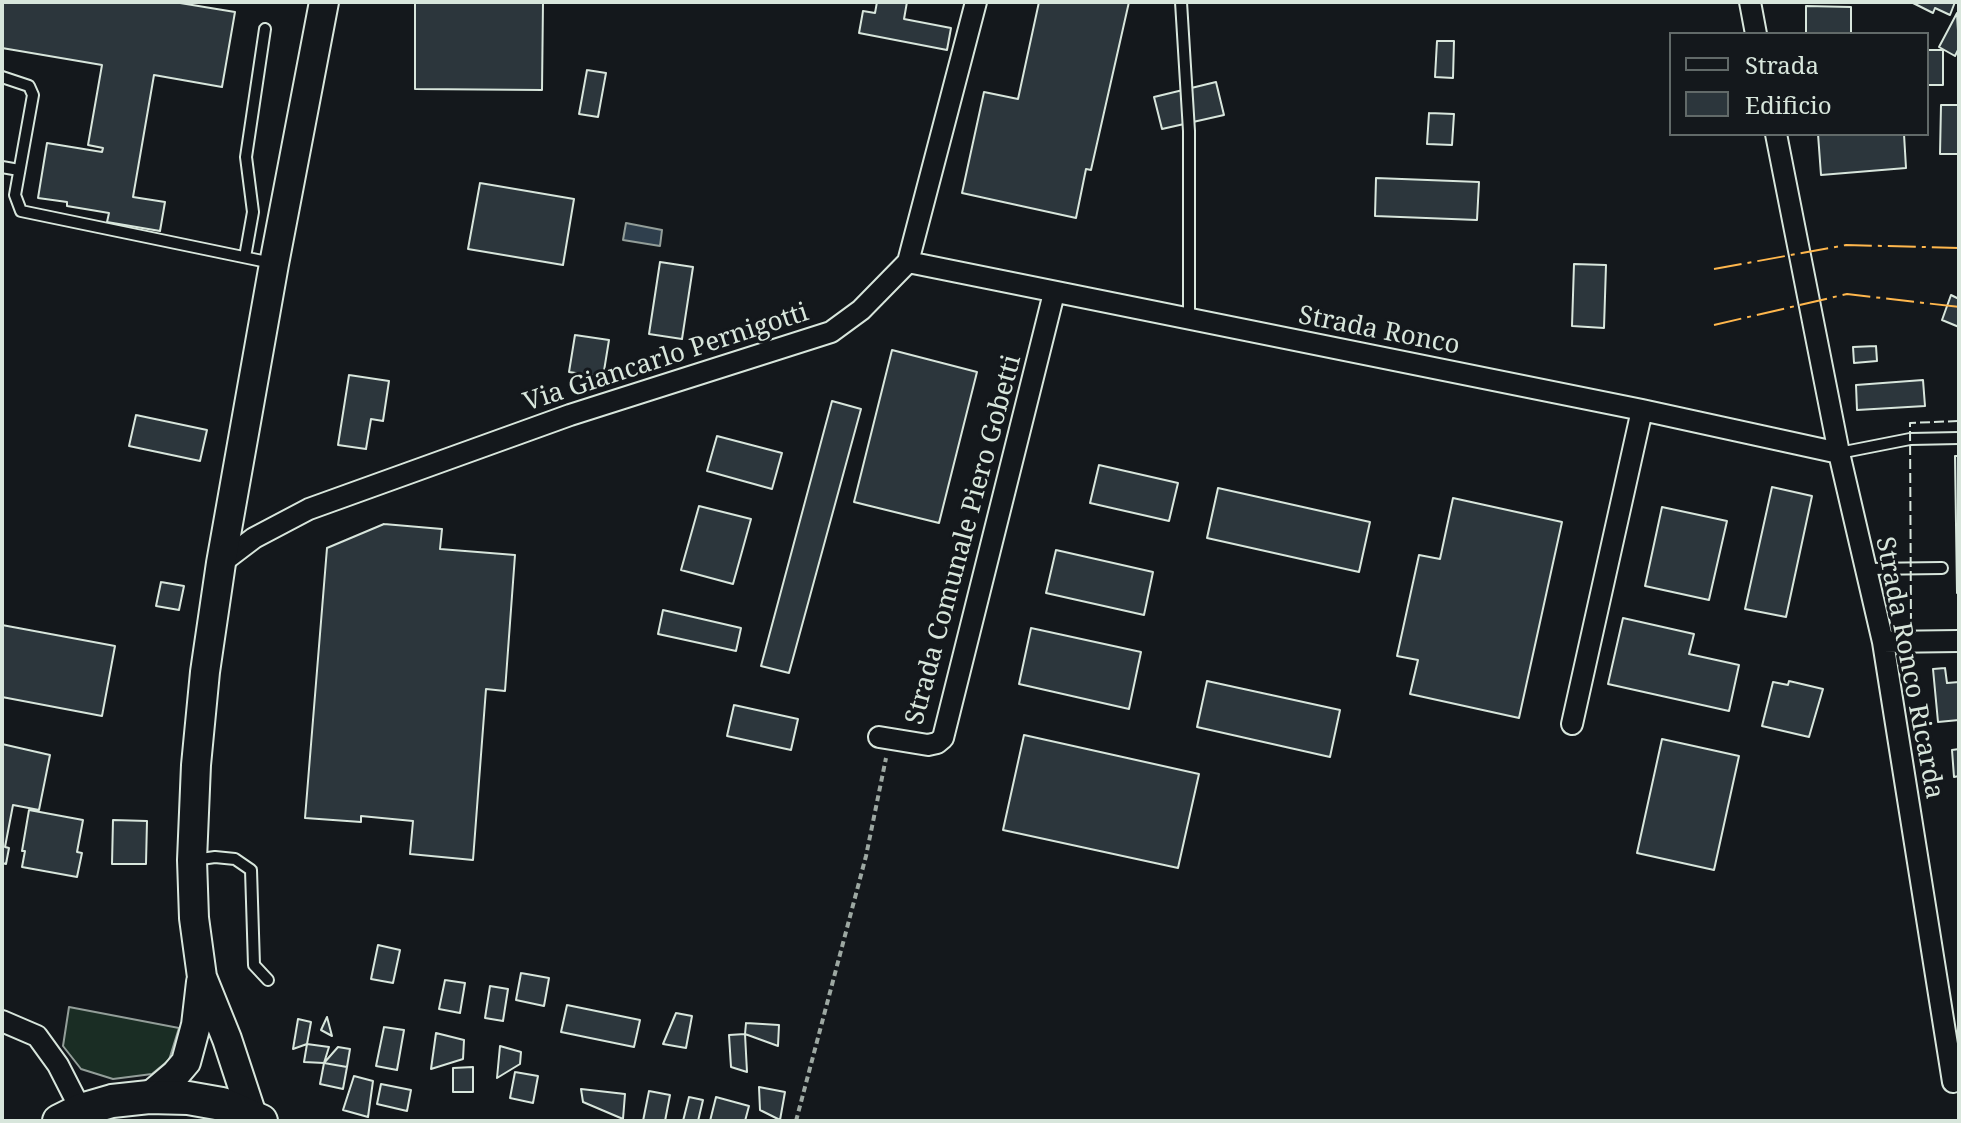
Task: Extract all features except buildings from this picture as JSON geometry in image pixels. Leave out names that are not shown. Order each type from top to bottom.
[{"type":"main road","points":[[257,1118],[202,977],[194,918],[192,860],[196,765],[205,672],[221,563],[324,2]]},
{"type":"main road","points":[[149,1097],[186,1062],[196,1025],[202,977]]},
{"type":"main road","points":[[70,1116],[112,1101],[149,1097],[188,1098],[222,1104],[257,1118]]},
{"type":"street","name":"Via Giancarlo Pernigotti","points":[[221,563],[254,538],[309,509],[570,415],[831,332],[861,310],[908,262],[976,2]]},
{"type":"street","points":[[1750,2],[1756,32]]},
{"type":"street","name":"Strada Ronco Ricarda","points":[[1776,136],[1839,453],[1883,642],[1953,1082]]},
{"type":"street","name":"Strada Ronco","points":[[908,262],[1642,410],[1839,453]]},
{"type":"street","name":"Strada Comunale Piero Gobetti","points":[[885,738],[928,745],[943,738],[1054,293]]},
{"type":"street","points":[[1572,724],[1642,410]]},
{"type":"street","points":[[1883,642],[1959,641]]},
{"type":"street","points":[[2,1021],[37,1036],[58,1065],[70,1116]]},
{"type":"lane","points":[[1181,2],[1189,131],[1189,320]]},
{"type":"lane","points":[[245,257],[253,212],[246,157],[265,29]]},
{"type":"lane","points":[[2,77],[29,86],[33,95],[15,195],[21,211],[274,264]]},
{"type":"lane","points":[[2,167],[19,170]]},
{"type":"lane","points":[[1839,453],[1910,439],[1959,438]]},
{"type":"lane","points":[[1866,569],[1942,568]]},
{"type":"lane","points":[[192,860],[215,857],[235,859],[251,870],[254,965],[268,980]]},
{"type":"path","points":[[796,1121],[866,856],[885,738]]},
{"type":"green space","points":[[69,1007],[179,1028],[169,1060],[152,1074],[113,1079],[81,1069],[63,1046]]},
{"type":"water","points":[[626,223],[662,230],[660,246],[623,240]]},
{"type":"fence","points":[[1916,632],[1911,632],[1910,423],[1959,421]]},
{"type":"power","points":[[1714,269],[1846,245],[1959,248]]},
{"type":"power","points":[[1714,325],[1847,294],[1959,307]]}]
